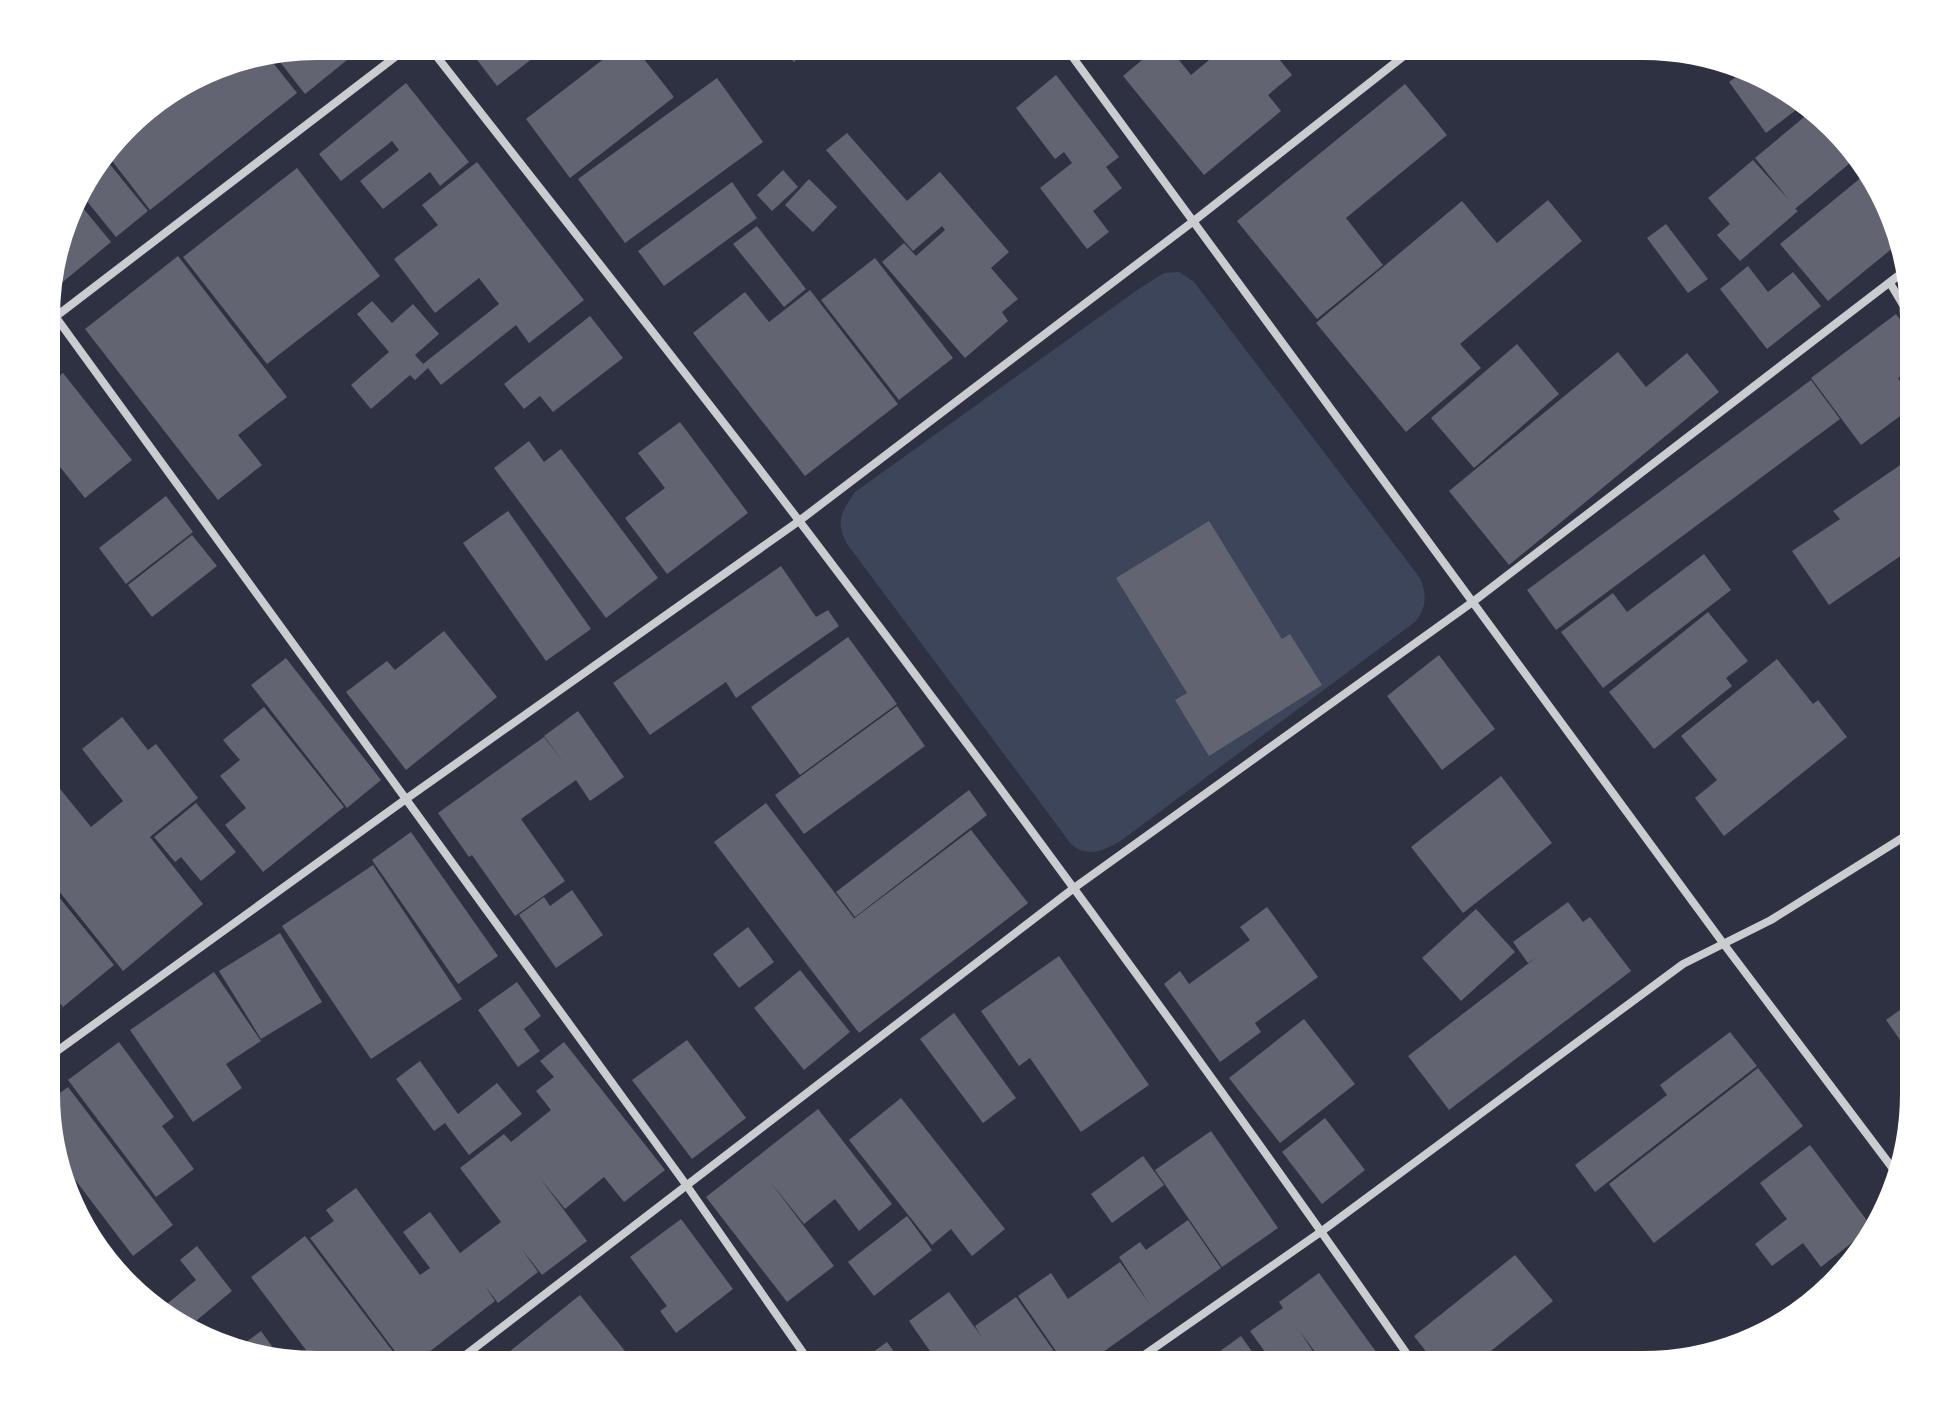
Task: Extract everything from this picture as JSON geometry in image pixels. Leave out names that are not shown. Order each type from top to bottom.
[{"type":"street","points":[[58,314],[392,59]]},
{"type":"street","points":[[439,59],[799,521],[1074,888],[1406,1353]]},
{"type":"street","points":[[1074,59],[1723,943],[1891,1166]]},
{"type":"street","points":[[59,1050],[799,521],[1195,220],[1400,59]]},
{"type":"street","points":[[469,1352],[1074,888],[1474,601],[1898,276]]},
{"type":"street","points":[[1890,283],[1901,301]]},
{"type":"street","points":[[58,320],[687,1186],[803,1352]]},
{"type":"street","points":[[1148,1353],[1322,1231],[1683,964],[1771,920],[1901,839]]},
{"type":"shaded area","points":[[1179,272],[1194,282],[1420,578],[1425,601],[1415,622],[1122,840],[1103,850],[1090,852],[1071,844],[847,544],[841,529],[841,517],[855,492],[1140,288],[1164,273]]},
{"type":"building","points":[[348,59],[305,94],[280,61]]},
{"type":"building","points":[[476,59],[532,59],[497,86]]},
{"type":"building","points":[[604,59],[644,59],[674,97],[570,178],[526,119]]},
{"type":"building","points":[[1143,59],[1178,59],[1191,75],[1210,59],[1279,59],[1292,75],[1268,95],[1281,111],[1204,175],[1123,76]]},
{"type":"building","points":[[273,62],[297,93],[150,210],[112,159],[146,122],[187,93],[234,72]]},
{"type":"building","points":[[1056,75],[1119,157],[1106,167],[1122,188],[1093,211],[1109,232],[1087,249],[1040,188],[1072,163],[1064,152],[1055,159],[1016,108]]},
{"type":"building","points":[[1737,76],[1758,85],[1797,109],[1766,133],[1729,82]]},
{"type":"building","points":[[717,78],[763,142],[625,243],[578,179]]},
{"type":"building","points":[[406,83],[469,162],[440,186],[430,172],[383,209],[360,181],[399,150],[392,141],[341,181],[319,154]]},
{"type":"building","points":[[1405,84],[1447,135],[1346,218],[1383,265],[1317,319],[1237,221]]},
{"type":"building","points":[[1805,116],[1851,163],[1740,261],[1717,235],[1730,224],[1708,198],[1753,160],[1790,201],[1755,158]]},
{"type":"building","points":[[847,133],[907,201],[940,172],[1009,252],[991,268],[1018,299],[1002,312],[1008,321],[965,358],[882,262],[904,243],[916,256],[945,230],[942,226],[913,251],[826,150]]},
{"type":"building","points":[[477,162],[584,300],[529,343],[516,325],[441,385],[428,368],[415,380],[410,375],[371,409],[351,385],[389,352],[357,314],[372,301],[392,323],[413,304],[439,334],[415,355],[423,364],[499,304],[479,278],[435,313],[394,259],[438,225],[422,205]]},
{"type":"building","points":[[109,163],[148,211],[116,237],[86,201]]},
{"type":"building","points":[[297,168],[380,276],[267,364],[183,257]]},
{"type":"building","points":[[783,170],[798,187],[772,211],[757,195]]},
{"type":"building","points":[[1861,178],[1875,202],[1892,248],[1828,301],[1780,244]]},
{"type":"building","points":[[809,179],[837,207],[813,232],[785,205]]},
{"type":"building","points":[[732,182],[757,218],[664,286],[638,251]]},
{"type":"building","points":[[1548,200],[1582,241],[1460,344],[1481,368],[1406,432],[1316,323],[1462,201],[1497,243]]},
{"type":"building","points":[[83,208],[111,242],[60,284],[67,250]]},
{"type":"building","points":[[1666,224],[1708,279],[1688,293],[1647,238]]},
{"type":"building","points":[[757,226],[806,289],[784,307],[733,244]]},
{"type":"building","points":[[178,256],[287,397],[238,435],[262,465],[218,500],[85,329]]},
{"type":"building","points":[[875,258],[953,358],[899,400],[821,300]]},
{"type":"building","points":[[1748,266],[1768,292],[1793,272],[1821,306],[1767,349],[1720,289]]},
{"type":"building","points":[[810,290],[898,404],[805,476],[693,333],[745,292],[769,322]]},
{"type":"building","points":[[1896,314],[1901,321],[1901,376],[1898,378],[1901,383],[1901,415],[1861,445],[1811,378]]},
{"type":"building","points":[[590,316],[623,358],[553,412],[540,396],[524,409],[504,384]]},
{"type":"building","points":[[1517,344],[1559,394],[1474,468],[1431,418]]},
{"type":"building","points":[[1618,352],[1646,387],[1687,353],[1719,392],[1509,565],[1449,491]]},
{"type":"building","points":[[63,373],[132,460],[85,498],[58,465],[58,377]]},
{"type":"building","points":[[1811,380],[1840,419],[1556,630],[1527,590]]},
{"type":"building","points":[[680,422],[748,513],[667,574],[625,518],[665,488],[638,453]]},
{"type":"building","points":[[529,441],[544,462],[561,449],[658,578],[606,618],[494,468]]},
{"type":"building","points":[[1901,465],[1901,556],[1829,605],[1792,551],[1840,519],[1833,511]]},
{"type":"building","points":[[166,496],[193,532],[126,584],[99,548]]},
{"type":"building","points":[[508,511],[591,629],[546,661],[463,543]]},
{"type":"building","points":[[1209,521],[1282,639],[1290,634],[1322,685],[1209,756],[1175,700],[1187,693],[1116,578]]},
{"type":"building","points":[[192,535],[217,566],[152,617],[128,585]]},
{"type":"building","points":[[1704,554],[1731,590],[1603,688],[1561,632],[1613,593],[1627,612]]},
{"type":"building","points":[[781,566],[816,617],[828,610],[839,626],[736,698],[726,682],[650,735],[613,683]]},
{"type":"building","points":[[1708,612],[1748,661],[1726,678],[1732,686],[1654,749],[1609,692]]},
{"type":"building","points":[[444,631],[497,697],[406,770],[346,692],[387,661],[395,670]]},
{"type":"building","points":[[848,637],[897,704],[800,775],[751,707]]},
{"type":"building","points":[[1439,655],[1495,729],[1442,770],[1387,696]]},
{"type":"building","points":[[286,658],[381,780],[347,808],[251,685]]},
{"type":"building","points":[[1777,659],[1813,704],[1818,700],[1847,737],[1724,836],[1695,798],[1717,780],[1681,736]]},
{"type":"building","points":[[897,706],[925,746],[804,834],[775,795]]},
{"type":"building","points":[[264,707],[344,807],[263,872],[225,825],[246,808],[220,776],[240,760],[223,740]]},
{"type":"building","points":[[578,711],[624,777],[590,801],[576,780],[521,819],[565,881],[515,916],[438,813],[544,737],[564,763],[544,736]]},
{"type":"building","points":[[122,717],[148,750],[156,744],[198,798],[150,837],[203,904],[123,971],[59,891],[59,787],[91,827],[123,801],[82,749]]},
{"type":"building","points":[[1501,776],[1552,843],[1463,913],[1411,847]]},
{"type":"building","points":[[969,790],[987,815],[855,917],[836,892]]},
{"type":"building","points":[[196,803],[236,852],[201,881],[181,857],[175,862],[154,837]]},
{"type":"building","points":[[766,803],[854,918],[852,920],[971,830],[1028,903],[859,1033],[714,842]]},
{"type":"building","points":[[411,832],[498,956],[458,984],[372,860]]},
{"type":"building","points":[[373,865],[462,999],[371,1059],[282,926]]},
{"type":"building","points":[[572,890],[603,935],[556,968],[519,915],[544,897],[550,906]]},
{"type":"building","points":[[59,897],[114,965],[63,1007],[59,1002]]},
{"type":"building","points":[[1568,902],[1583,922],[1590,917],[1631,971],[1449,1110],[1408,1056],[1538,956],[1528,963],[1513,942]]},
{"type":"building","points":[[1267,907],[1318,977],[1255,1023],[1261,1032],[1220,1062],[1164,984],[1180,971],[1189,984],[1250,940],[1240,927]]},
{"type":"building","points":[[1476,909],[1515,952],[1461,1001],[1422,958]]},
{"type":"building","points":[[748,927],[774,962],[739,988],[713,954]]},
{"type":"building","points":[[280,933],[322,1002],[261,1039],[219,971]]},
{"type":"building","points":[[1059,956],[1149,1085],[1081,1132],[1030,1058],[1019,1066],[981,1011]]},
{"type":"building","points":[[800,970],[850,1032],[804,1070],[754,1008]]},
{"type":"building","points":[[214,972],[261,1041],[226,1064],[242,1088],[193,1122],[130,1030]]},
{"type":"building","points":[[517,982],[541,1016],[524,1029],[540,1051],[518,1067],[478,1010]]},
{"type":"building","points":[[1901,1009],[1901,1041],[1886,1020]]},
{"type":"building","points":[[954,1013],[1016,1098],[983,1123],[920,1039]]},
{"type":"building","points":[[1304,1019],[1355,1084],[1280,1143],[1229,1078]]},
{"type":"building","points":[[1730,1032],[1757,1066],[1595,1192],[1575,1165],[1667,1095],[1660,1085]]},
{"type":"building","points":[[687,1040],[746,1118],[692,1159],[632,1080]]},
{"type":"building","points":[[119,1042],[174,1117],[162,1126],[194,1169],[156,1197],[68,1080]]},
{"type":"building","points":[[564,1042],[665,1170],[624,1202],[604,1177],[565,1209],[540,1178],[587,1241],[542,1275],[521,1248],[538,1272],[498,1303],[485,1286],[495,1301],[429,1352],[396,1352],[310,1238],[334,1221],[326,1210],[356,1188],[420,1275],[430,1268],[403,1232],[430,1212],[460,1253],[501,1222],[460,1168],[504,1134],[511,1142],[551,1110],[536,1091],[554,1077],[540,1061]]},
{"type":"building","points":[[420,1061],[458,1114],[497,1083],[522,1114],[469,1155],[445,1123],[434,1131],[396,1079]]},
{"type":"building","points":[[1758,1068],[1803,1126],[1654,1243],[1609,1184]]},
{"type":"building","points":[[68,1087],[173,1225],[133,1256],[72,1176],[63,1145],[59,1094]]},
{"type":"building","points":[[901,1098],[1005,1229],[972,1256],[951,1229],[932,1245],[849,1140]]},
{"type":"building","points":[[818,1109],[892,1204],[859,1231],[835,1199],[804,1224],[769,1180],[834,1266],[787,1302],[706,1197]]},
{"type":"building","points":[[1325,1118],[1365,1170],[1322,1204],[1282,1152]]},
{"type":"building","points":[[1211,1131],[1278,1228],[1222,1267],[1155,1170]]},
{"type":"building","points":[[1810,1145],[1868,1222],[1857,1239],[1821,1267],[1803,1243],[1772,1266],[1755,1244],[1787,1219],[1760,1183]]},
{"type":"building","points":[[1143,1156],[1164,1185],[1112,1223],[1091,1194]]},
{"type":"building","points":[[907,1216],[932,1250],[874,1296],[848,1262]]},
{"type":"building","points":[[681,1219],[733,1289],[676,1333],[660,1311],[667,1306],[630,1257]]},
{"type":"building","points":[[1188,1220],[1221,1268],[1102,1353],[1057,1353],[1018,1296],[1051,1273],[1068,1299],[1120,1262],[1151,1306],[1119,1257],[1140,1242],[1146,1250]]},
{"type":"building","points":[[305,1236],[393,1352],[307,1352],[251,1277]]},
{"type":"building","points":[[197,1246],[232,1291],[195,1322],[167,1304],[196,1280],[180,1260]]},
{"type":"building","points":[[1515,1255],[1553,1301],[1489,1353],[1427,1353],[1414,1336]]},
{"type":"building","points":[[1319,1273],[1377,1353],[1316,1353],[1299,1330],[1314,1353],[1266,1353],[1250,1331],[1283,1308],[1279,1302]]},
{"type":"building","points":[[949,1292],[981,1336],[975,1326],[1016,1297],[1055,1353],[931,1352],[909,1321]]},
{"type":"building","points":[[580,1295],[625,1351],[624,1352],[509,1352]]},
{"type":"building","points":[[261,1331],[274,1349],[266,1348],[246,1342]]},
{"type":"building","points":[[1241,1336],[1253,1353],[1218,1353]]},
{"type":"building","points":[[887,1342],[895,1352],[872,1352]]}]
